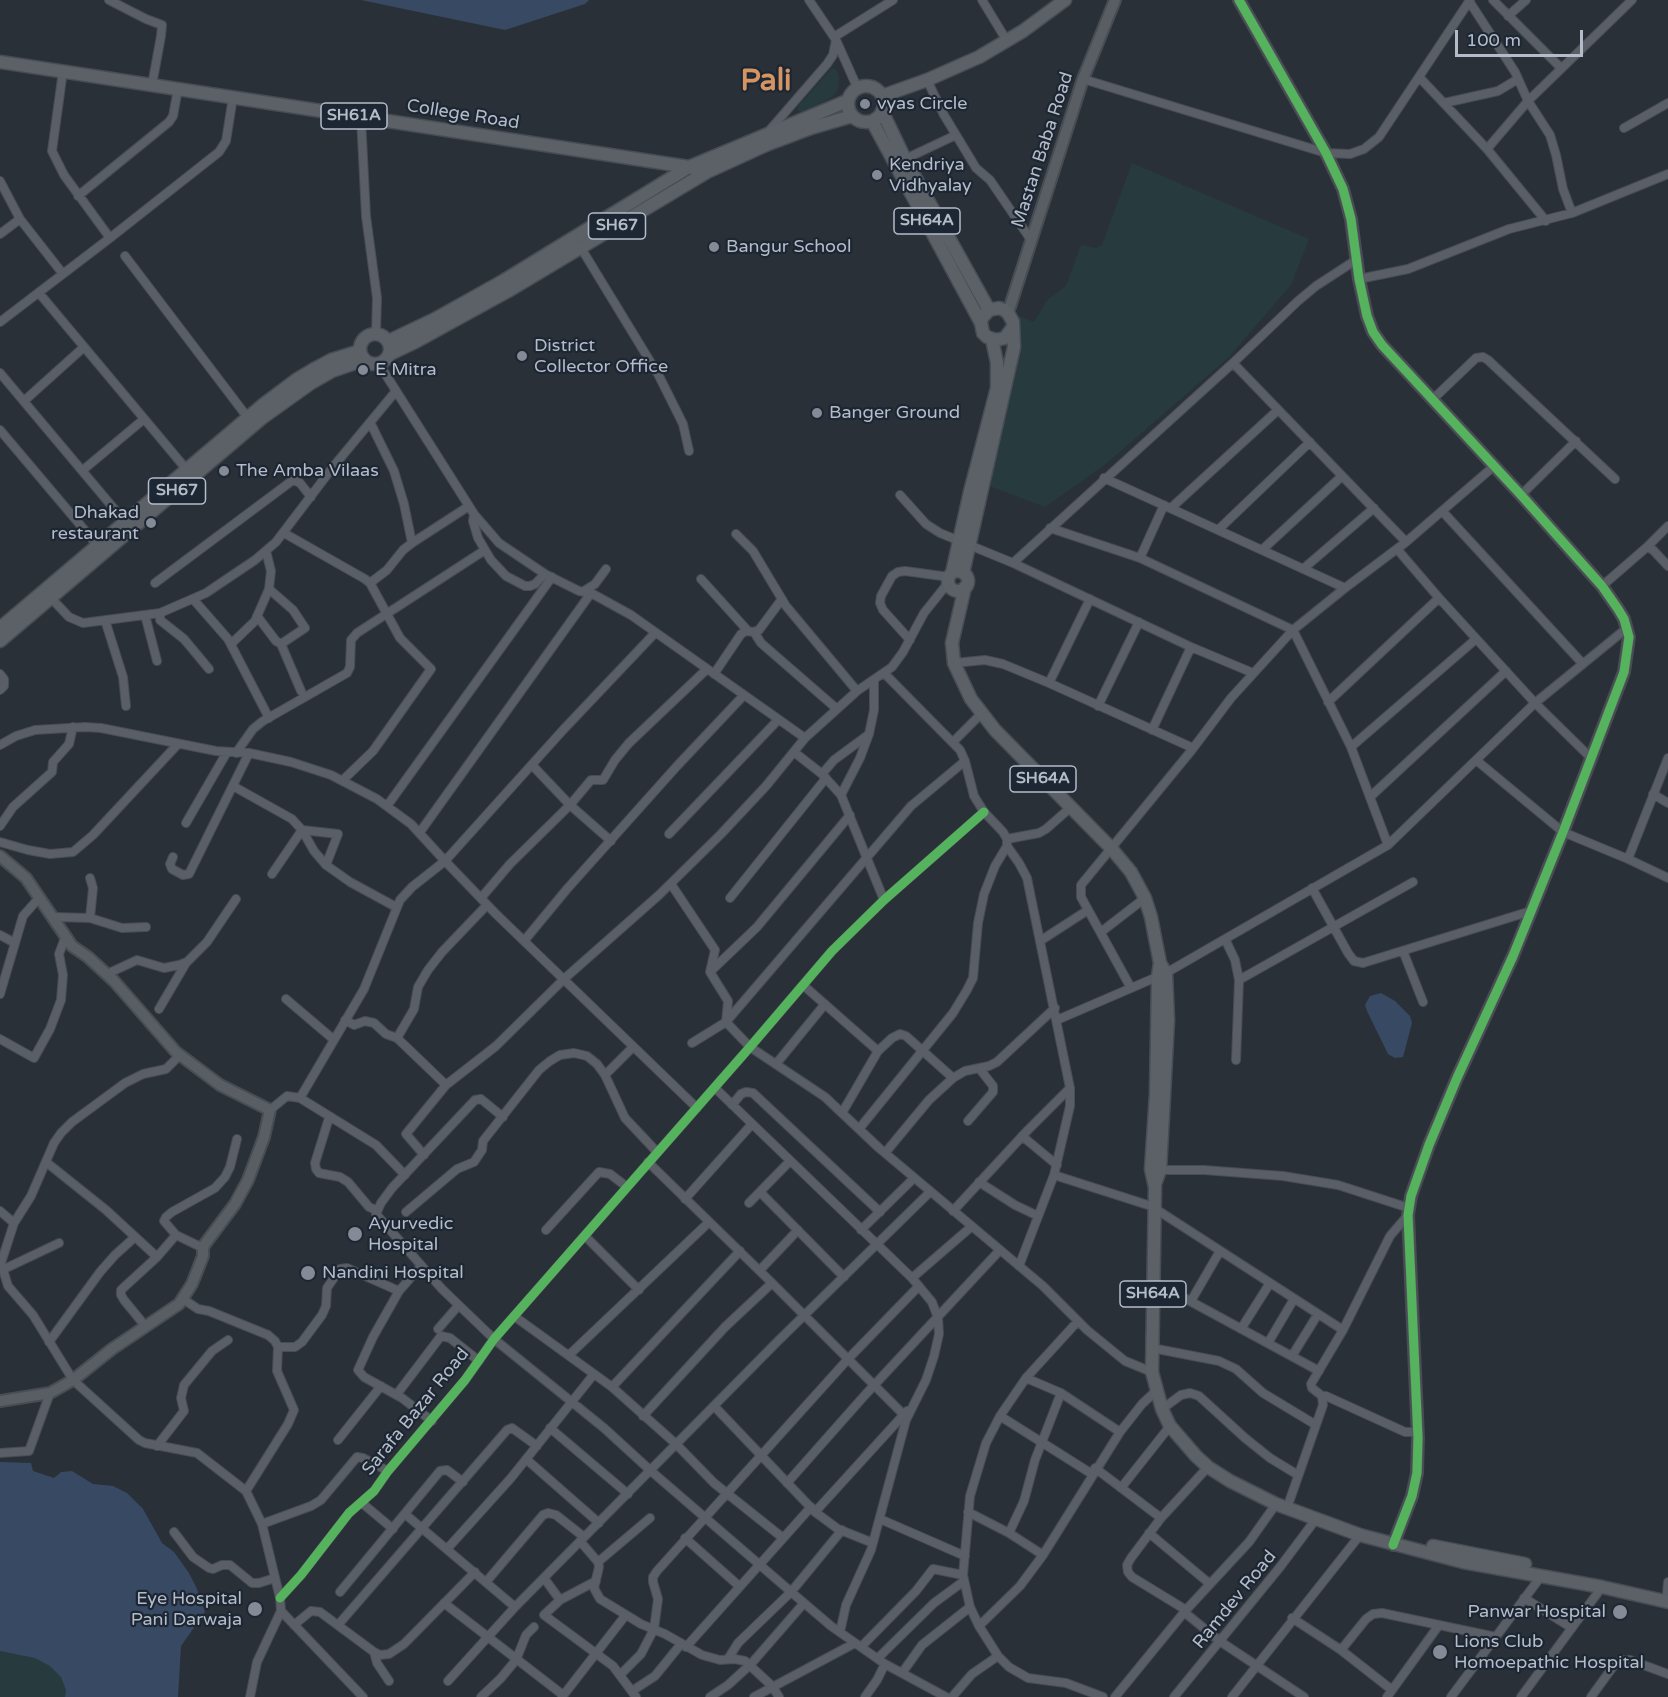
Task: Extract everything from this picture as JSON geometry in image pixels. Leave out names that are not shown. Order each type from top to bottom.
[{"type":"main road","points":[[882,96],[927,80],[979,57],[1007,41],[1065,0]]},
{"type":"main road","name":"College Road","points":[[0,62],[689,167],[707,172]]},
{"type":"main road","points":[[872,86],[882,96],[882,111],[872,121],[861,121],[852,116],[847,106],[849,95],[857,87],[872,86]]},
{"type":"main road","name":"SH67","points":[[379,364],[387,358],[389,347],[503,281],[689,167],[848,101]]},
{"type":"main road","name":"SH64A","points":[[882,111],[900,161],[981,323],[983,333],[992,339],[998,363],[997,388],[976,464],[965,542]]},
{"type":"main road","name":"SH67","points":[[389,347],[417,341],[489,302],[707,172],[766,145],[852,116]]},
{"type":"main road","name":"SH64A","points":[[872,121],[900,161],[989,310]]},
{"type":"main road","points":[[981,323],[989,310],[999,308],[1008,313]]},
{"type":"main road","name":"SH64A","points":[[1008,313],[1013,327],[1013,353],[981,485],[953,576],[966,577],[967,582],[952,644],[954,663],[971,699],[981,714],[1112,848],[1131,872],[1145,898],[1154,926],[1161,971],[1166,1072],[1161,1170],[1155,1187]]},
{"type":"main road","points":[[992,339],[1005,338],[1013,327]]},
{"type":"main road","points":[[376,333],[385,337],[389,347]]},
{"type":"main road","name":"SH67","points":[[362,355],[362,340],[376,333]]},
{"type":"main road","points":[[362,355],[369,363],[379,364]]},
{"type":"main road","name":"SH67","points":[[0,628],[296,380],[331,360],[362,355]]},
{"type":"main road","name":"SH67","points":[[0,641],[255,424],[291,396],[362,355]]},
{"type":"main road","points":[[953,576],[950,588],[960,590],[965,587]]},
{"type":"main road","name":"SH64A","points":[[1161,971],[1151,1168],[1155,1187],[1152,1372],[1170,1425],[1208,1467],[1316,1520],[1360,1535],[1555,1569],[1668,1593]]},
{"type":"main road","name":"SH64A","points":[[1161,1401],[1207,1456],[1284,1505],[1332,1518],[1463,1562],[1602,1587],[1668,1593]]},
{"type":"street","points":[[109,0],[162,25],[152,85]]},
{"type":"street","points":[[809,0],[835,39],[857,87]]},
{"type":"street","points":[[766,135],[833,56],[835,39],[893,0]]},
{"type":"street","points":[[982,0],[1007,41]]},
{"type":"street","name":"Mastan Baba Road","points":[[1008,313],[1083,79],[1115,0]]},
{"type":"street","points":[[1239,0],[1326,153],[1343,189],[1351,219],[1359,279],[1372,332],[1602,586],[1618,609],[1627,628],[1629,645],[1624,672],[1563,832],[1513,956],[1429,1144],[1411,1196],[1408,1212],[1418,1432],[1417,1473],[1412,1496],[1395,1541]]},
{"type":"street","points":[[1083,79],[1326,153],[1350,154],[1364,149],[1379,137],[1470,0],[1550,135],[1563,189],[1572,213]]},
{"type":"street","points":[[1493,0],[1561,68]]},
{"type":"street","points":[[1509,16],[1526,0]]},
{"type":"street","points":[[1487,148],[1528,101],[1632,0]]},
{"type":"street","points":[[63,71],[52,151],[64,175],[110,238]]},
{"type":"street","points":[[1420,78],[1487,148],[1546,221]]},
{"type":"street","points":[[1444,103],[1498,91],[1518,79]]},
{"type":"street","points":[[927,80],[976,168],[990,180],[1031,240]]},
{"type":"street","points":[[78,196],[169,122],[173,116],[178,89]]},
{"type":"street","points":[[0,322],[219,152],[226,141],[233,97]]},
{"type":"street","points":[[1624,128],[1668,103]]},
{"type":"street","points":[[361,118],[366,216],[377,298],[376,333]]},
{"type":"street","points":[[900,161],[956,135]]},
{"type":"street","points":[[1359,279],[1408,269],[1498,232],[1572,213],[1668,174]]},
{"type":"street","points":[[0,182],[20,219],[63,274]]},
{"type":"street","points":[[0,234],[20,219]]},
{"type":"street","points":[[581,248],[659,376],[684,424],[689,451]]},
{"type":"street","points":[[125,256],[248,418]]},
{"type":"street","points":[[1013,563],[1298,301],[1316,286],[1356,261]]},
{"type":"street","points":[[39,292],[187,470]]},
{"type":"street","points":[[24,401],[84,347]]},
{"type":"street","points":[[1432,400],[1476,358],[1483,357],[1615,479]]},
{"type":"street","points":[[1233,363],[1406,542]]},
{"type":"street","points":[[379,364],[474,514],[499,543],[548,576],[579,591],[588,592],[632,615],[805,738]]},
{"type":"street","points":[[0,373],[126,523]]},
{"type":"street","points":[[51,598],[72,620],[84,623],[160,613],[193,599],[231,578],[266,551],[284,533],[333,467],[396,391]]},
{"type":"street","points":[[1140,558],[1167,507],[1278,410]]},
{"type":"street","points":[[83,470],[144,419]]},
{"type":"street","points":[[370,423],[394,471],[412,543]]},
{"type":"street","points":[[0,430],[98,546]]},
{"type":"street","points":[[1521,495],[1576,441]]},
{"type":"street","points":[[1218,530],[1310,442]]},
{"type":"street","points":[[1131,988],[1081,897],[1079,890],[1081,885],[1253,672],[1293,630],[1443,512],[1493,467]]},
{"type":"street","points":[[1262,550],[1342,476]]},
{"type":"street","points":[[1104,478],[1345,588]]},
{"type":"street","points":[[155,583],[293,480],[300,483],[311,497]]},
{"type":"street","points":[[900,495],[926,524],[940,533],[1013,563],[1191,647],[1253,672]]},
{"type":"street","points":[[370,584],[387,570],[403,550],[469,506]]},
{"type":"street","points":[[1303,569],[1374,508]]},
{"type":"street","points":[[1443,512],[1583,664]]},
{"type":"street","points":[[474,514],[474,528],[485,550],[506,576],[525,586],[535,584],[548,576]]},
{"type":"street","points":[[1602,586],[1668,526]]},
{"type":"street","points":[[1050,528],[1140,558],[1293,630],[1351,747],[1388,844]]},
{"type":"street","points":[[284,533],[356,573],[370,584],[400,638],[429,665],[431,672],[373,751],[344,780]]},
{"type":"street","points":[[736,534],[753,551],[782,599],[803,627],[857,691]]},
{"type":"street","points":[[1647,547],[1653,550],[1668,566]]},
{"type":"street","points":[[1397,549],[1535,703],[1591,758]]},
{"type":"street","points":[[236,753],[253,729],[347,673],[350,667],[352,638],[485,550]]},
{"type":"street","points":[[231,644],[247,630],[257,616],[269,590],[271,571],[266,551]]},
{"type":"street","points":[[420,832],[606,569]]},
{"type":"street","points":[[910,640],[883,610],[880,603],[881,596],[892,576],[905,571],[953,576]]},
{"type":"street","points":[[387,806],[548,576]]},
{"type":"street","points":[[424,1155],[406,1134],[446,1085],[496,1046],[564,979],[670,884],[729,826],[805,738],[857,691],[885,674],[892,667],[924,613],[953,576]]},
{"type":"street","points":[[701,579],[761,643],[837,709]]},
{"type":"street","points":[[269,590],[293,610],[305,628],[281,644]]},
{"type":"street","points":[[1328,702],[1439,598]]},
{"type":"street","points":[[193,599],[211,617],[231,644],[269,718]]},
{"type":"street","points":[[481,898],[510,864],[570,805],[591,780],[603,780],[629,742],[710,671],[744,632],[759,630],[782,599]]},
{"type":"street","points":[[1049,683],[1089,599]]},
{"type":"street","points":[[160,613],[160,620],[184,639],[209,669]]},
{"type":"street","points":[[145,615],[157,661]]},
{"type":"street","points":[[257,616],[276,641],[281,644],[301,691]]},
{"type":"street","points":[[105,620],[123,677],[126,706]]},
{"type":"street","points":[[1098,706],[1138,622]]},
{"type":"street","points":[[1057,1020],[1131,988],[1225,939],[1388,844],[1535,703],[1627,628]]},
{"type":"street","points":[[300,1098],[364,989],[396,907],[412,887],[446,861],[656,633]]},
{"type":"street","points":[[1351,747],[1476,639]]},
{"type":"street","points":[[1152,730],[1191,647]]},
{"type":"street","points":[[954,663],[985,660],[1003,664],[1193,748]]},
{"type":"street","points":[[1370,797],[1506,671]]},
{"type":"street","points":[[0,674],[4,686],[0,690]]},
{"type":"street","points":[[885,674],[960,750],[974,796],[984,812],[998,825],[1027,878],[1055,1008],[1070,1088],[1070,1107],[1054,1175],[1019,1266]]},
{"type":"street","points":[[841,795],[860,758],[869,734],[874,710],[874,680]]},
{"type":"street","points":[[524,941],[676,766],[744,695]]},
{"type":"street","points":[[952,742],[981,714]]},
{"type":"street","points":[[669,834],[778,720]]},
{"type":"street","points":[[0,826],[13,807],[52,772],[53,762],[69,744],[73,727]]},
{"type":"street","points":[[0,745],[16,736],[35,730],[73,727],[101,728],[178,744],[249,753],[291,762],[344,780],[387,806],[420,832],[487,905],[697,1108]]},
{"type":"street","points":[[730,897],[834,760],[869,734]]},
{"type":"street","points":[[0,842],[50,854],[73,852],[93,835],[178,744]]},
{"type":"street","points":[[186,823],[227,752]]},
{"type":"street","points":[[794,752],[824,776],[841,795],[884,900]]},
{"type":"street","points":[[173,857],[170,864],[172,869],[183,875],[189,874],[249,753]]},
{"type":"street","points":[[1628,859],[1668,758]]},
{"type":"street","points":[[1476,760],[1563,832],[1668,878]]},
{"type":"street","points":[[692,1043],[726,1022],[911,806],[965,761]]},
{"type":"street","points":[[532,765],[570,805],[611,841]]},
{"type":"street","points":[[233,786],[292,819],[326,865],[350,882],[396,907]]},
{"type":"street","points":[[1653,794],[1668,803]]},
{"type":"street","points":[[859,1129],[953,1013],[973,978],[978,922],[984,894],[1007,843],[1046,829],[1070,807]]},
{"type":"street","name":"Sarafa Bazar Road","points":[[280,1598],[302,1575],[349,1513],[374,1491],[432,1421],[494,1339],[832,951],[884,900],[984,812]]},
{"type":"street","points":[[710,972],[757,927],[850,815]]},
{"type":"street","points":[[302,830],[338,834],[326,865]]},
{"type":"street","points":[[272,874],[302,830]]},
{"type":"street","points":[[0,856],[20,871],[72,946],[107,974],[180,1055],[220,1085],[270,1110]]},
{"type":"street","points":[[90,878],[93,888],[90,918]]},
{"type":"street","points":[[1239,980],[1413,882]]},
{"type":"street","points":[[670,884],[716,950],[710,972],[728,1001],[726,1022],[750,1047],[825,1097],[885,1153],[1043,1286],[1078,1321],[1125,1361],[1152,1372]]},
{"type":"street","points":[[1312,888],[1354,961],[1363,963],[1531,911]]},
{"type":"street","points":[[0,994],[23,916],[39,898]]},
{"type":"street","points":[[1101,932],[1145,898]]},
{"type":"street","points":[[159,1009],[186,962],[207,942],[236,899]]},
{"type":"street","points":[[397,1038],[414,1009],[418,987],[428,970],[487,905]]},
{"type":"street","points":[[1040,941],[1088,910]]},
{"type":"street","points":[[54,917],[90,918],[122,928],[146,927]]},
{"type":"street","points":[[0,935],[15,943]]},
{"type":"street","points":[[0,1039],[34,1059],[62,1000],[63,975],[59,954],[65,938]]},
{"type":"street","points":[[1225,939],[1239,980],[1236,1060]]},
{"type":"street","points":[[1403,951],[1423,1002]]},
{"type":"street","points":[[107,974],[137,960],[164,968],[186,962]]},
{"type":"street","points":[[803,985],[878,1051]]},
{"type":"street","points":[[286,999],[333,1039]]},
{"type":"street","points":[[776,1064],[825,1004]]},
{"type":"street","points":[[885,1153],[929,1100],[953,1078],[965,1071],[997,1062],[1055,1008]]},
{"type":"street","points":[[345,1020],[354,1025],[370,1021],[386,1034],[397,1038],[446,1085]]},
{"type":"street","points":[[842,1113],[878,1051],[900,1034],[906,1036],[953,1078]]},
{"type":"street","points":[[605,1075],[633,1047]]},
{"type":"street","points":[[406,1212],[457,1168],[474,1162],[482,1150],[483,1141],[539,1070],[549,1060],[560,1055],[574,1053],[587,1056],[597,1064],[605,1075],[624,1118],[657,1152]]},
{"type":"street","points":[[180,1055],[166,1069],[143,1074],[125,1083],[72,1122],[54,1143],[31,1196],[14,1222],[1,1265],[4,1289],[33,1316],[73,1380],[139,1440],[157,1446],[197,1453],[246,1491],[262,1524],[281,1611],[257,1662],[250,1697]]},
{"type":"street","points":[[968,1121],[993,1092],[993,1086],[979,1068]]},
{"type":"street","points":[[715,1088],[912,1278],[932,1302],[938,1318],[939,1334],[934,1356],[901,1436],[873,1543],[863,1571],[846,1605],[840,1632]]},
{"type":"street","points":[[953,1211],[1070,1088]]},
{"type":"street","points":[[732,1105],[741,1094],[753,1093],[880,1212]]},
{"type":"street","points":[[0,1401],[50,1393],[73,1380],[112,1348],[179,1304],[192,1284],[203,1256],[202,1248],[235,1204],[248,1180],[264,1137],[270,1110],[287,1096],[300,1098],[376,1145],[405,1175]]},
{"type":"street","points":[[502,1117],[477,1099],[392,1188],[376,1210],[376,1214],[458,1306],[494,1339],[604,1428],[804,1604],[885,1664],[946,1697]]},
{"type":"street","points":[[329,1118],[315,1163],[316,1169],[320,1173],[340,1177],[348,1182],[369,1207],[376,1210]]},
{"type":"street","points":[[685,1199],[752,1125]]},
{"type":"street","points":[[1022,1136],[1057,1165]]},
{"type":"street","points":[[202,1248],[176,1235],[164,1221],[166,1217],[215,1188],[225,1177],[237,1139]]},
{"type":"street","points":[[749,1203],[790,1161]]},
{"type":"street","points":[[46,1162],[106,1210],[157,1257]]},
{"type":"street","points":[[648,1162],[904,1415]]},
{"type":"street","points":[[1161,1170],[1204,1170],[1283,1176],[1338,1185],[1408,1212]]},
{"type":"street","points":[[546,1230],[599,1172],[610,1174],[627,1187]]},
{"type":"street","points":[[1054,1175],[1151,1206],[1342,1330]]},
{"type":"street","points":[[861,1230],[914,1178]]},
{"type":"street","points":[[980,1182],[1038,1216]]},
{"type":"street","points":[[760,1191],[844,1277]]},
{"type":"street","points":[[448,1681],[514,1607],[930,1192]]},
{"type":"street","points":[[0,1211],[14,1222]]},
{"type":"street","points":[[1408,1212],[1390,1236],[1342,1330],[1311,1384],[1312,1388],[1322,1396],[1326,1395],[1405,1432],[1418,1432]]},
{"type":"street","points":[[569,1355],[709,1222]]},
{"type":"street","points":[[912,1278],[971,1227]]},
{"type":"street","points":[[759,1270],[798,1230]]},
{"type":"street","points":[[146,1327],[124,1300],[121,1290],[157,1257],[176,1235]]},
{"type":"street","points":[[585,1236],[639,1290]]},
{"type":"street","points":[[49,1342],[100,1272],[114,1255],[135,1237]]},
{"type":"street","points":[[1,1265],[59,1243]]},
{"type":"street","points":[[787,1483],[1000,1250]]},
{"type":"street","points":[[612,1387],[740,1251]]},
{"type":"street","points":[[1191,1301],[1220,1251]]},
{"type":"street","points":[[421,1266],[399,1291],[373,1337],[358,1371],[364,1377],[397,1394],[432,1421]]},
{"type":"street","points":[[278,1347],[295,1347],[302,1342],[322,1315],[326,1306],[327,1288],[340,1269],[346,1269],[399,1291]]},
{"type":"street","points":[[1153,1281],[1318,1371]]},
{"type":"street","points":[[643,1416],[725,1327],[772,1283]]},
{"type":"street","points":[[1241,1329],[1270,1283]]},
{"type":"street","points":[[621,1674],[641,1654],[654,1629],[658,1599],[653,1577],[760,1454],[919,1286]]},
{"type":"street","points":[[183,1299],[198,1309],[209,1311],[268,1335],[278,1347],[278,1371],[294,1410],[288,1424],[246,1491]]},
{"type":"street","points":[[1268,1343],[1294,1299]]},
{"type":"street","points":[[438,1329],[458,1306]]},
{"type":"street","points":[[1292,1356],[1318,1314]]},
{"type":"street","points":[[514,1316],[612,1387],[676,1444],[726,1493],[783,1538]]},
{"type":"street","points":[[1078,1321],[1026,1378],[1000,1416],[986,1443],[970,1496],[963,1578],[970,1607],[979,1626],[1009,1667],[1028,1678],[1066,1683],[1103,1697]]},
{"type":"street","points":[[397,1394],[441,1336],[450,1338],[479,1361]]},
{"type":"street","points":[[157,1446],[184,1411],[181,1398],[184,1385],[212,1351],[228,1340]]},
{"type":"street","points":[[1152,1348],[1219,1361],[1236,1369],[1263,1393],[1316,1425]]},
{"type":"street","points":[[447,1549],[537,1446],[594,1374]]},
{"type":"street","points":[[1026,1378],[1061,1392],[1120,1432]]},
{"type":"street","points":[[338,1440],[381,1386]]},
{"type":"street","points":[[1009,1533],[1024,1501],[1035,1460],[1061,1392]]},
{"type":"street","points":[[0,1453],[29,1451],[50,1393]]},
{"type":"street","points":[[979,1626],[1020,1586],[1043,1555],[1093,1471],[1142,1404],[1190,1393],[1199,1396],[1270,1458],[1299,1475]]},
{"type":"street","points":[[1115,1697],[1185,1611],[1284,1505],[1299,1475],[1323,1405],[1322,1396]]},
{"type":"street","points":[[715,1407],[813,1510],[832,1525],[873,1543]]},
{"type":"street","points":[[596,1581],[560,1600],[544,1615],[621,1674],[634,1694],[655,1676],[783,1538],[912,1407]]},
{"type":"street","points":[[1000,1416],[1121,1488],[1161,1518]]},
{"type":"street","points":[[1121,1488],[1170,1425]]},
{"type":"street","points":[[338,1625],[509,1428],[537,1446]]},
{"type":"street","points":[[550,1428],[628,1494]]},
{"type":"street","points":[[262,1524],[321,1500],[357,1457],[388,1472]]},
{"type":"street","points":[[526,1459],[599,1523]]},
{"type":"street","points":[[1208,1467],[1149,1533],[1131,1557],[1127,1566],[1128,1572],[1185,1611],[1221,1642],[1304,1697]]},
{"type":"street","points":[[340,1592],[443,1470],[447,1470],[463,1482]]},
{"type":"street","points":[[362,1503],[393,1529]]},
{"type":"street","points":[[968,1512],[1009,1533],[1043,1555]]},
{"type":"street","points":[[486,1582],[543,1515],[548,1513],[556,1515],[582,1539],[594,1554],[598,1562],[594,1588],[600,1599],[625,1616],[710,1658],[735,1659],[751,1664],[779,1697]]},
{"type":"street","points":[[405,1514],[514,1607]]},
{"type":"street","points":[[598,1562],[650,1518]]},
{"type":"street","points":[[880,1519],[965,1556]]},
{"type":"street","name":"Ramdev Road","points":[[1174,1697],[1221,1642],[1316,1520]]},
{"type":"street","points":[[728,1659],[738,1643],[791,1592],[842,1530]]},
{"type":"street","points":[[174,1532],[193,1557],[209,1568],[230,1565],[252,1583],[275,1578]]},
{"type":"street","points":[[1149,1533],[1210,1584]]},
{"type":"street","points":[[1232,1697],[1292,1618],[1360,1535]]},
{"type":"street","points":[[685,1538],[739,1586]]},
{"type":"street","points":[[754,1697],[858,1645],[915,1591],[933,1569],[963,1578]]},
{"type":"street","points":[[294,1625],[311,1611],[316,1611],[326,1615],[374,1652],[380,1655],[389,1654],[404,1644],[475,1572]]},
{"type":"street","points":[[1451,1697],[1542,1575]]},
{"type":"street","points":[[543,1578],[560,1600]]},
{"type":"street","points":[[878,1658],[963,1578]]},
{"type":"street","points":[[1521,1697],[1602,1587]]},
{"type":"street","points":[[1524,1598],[1572,1628]]},
{"type":"street","points":[[444,1603],[563,1696],[625,1616]]},
{"type":"street","points":[[710,1697],[728,1685],[751,1664],[804,1604]]},
{"type":"street","points":[[902,1673],[922,1645],[970,1607]]},
{"type":"street","points":[[281,1611],[363,1697]]},
{"type":"street","points":[[1341,1650],[1359,1626],[1373,1614],[1382,1613],[1496,1637]]},
{"type":"street","points":[[1292,1618],[1341,1650],[1392,1690]]},
{"type":"street","points":[[1387,1697],[1439,1625]]},
{"type":"street","points":[[482,1697],[516,1660],[526,1635],[534,1627]]},
{"type":"street","points":[[374,1652],[377,1663],[389,1681]]},
{"type":"street","points":[[952,1697],[972,1674],[999,1656]]},
{"type":"street","points":[[1591,1697],[1615,1664],[1622,1660],[1630,1660],[1668,1674]]},
{"type":"street","points":[[864,1697],[877,1680],[885,1664]]},
{"type":"green space","points":[[832,68],[839,76],[838,89],[832,97],[802,115],[797,109],[800,104]]},
{"type":"green space","points":[[1132,163],[1309,239],[1291,285],[1229,357],[1107,463],[1045,507],[984,484],[1019,316],[1034,322],[1048,299],[1066,286],[1081,245],[1096,248],[1102,245]]},
{"type":"green space","points":[[0,1642],[51,1656],[75,1697],[0,1697]]},
{"type":"water","points":[[361,0],[589,0],[585,4],[505,30]]},
{"type":"water","points":[[1381,993],[1395,1001],[1410,1016],[1412,1023],[1403,1057],[1395,1058],[1388,1054],[1367,1011],[1365,1005],[1370,996]]},
{"type":"water","points":[[0,1462],[31,1463],[33,1471],[54,1478],[61,1472],[72,1471],[93,1484],[113,1486],[127,1493],[143,1509],[162,1543],[174,1552],[189,1573],[205,1612],[181,1646],[178,1697],[65,1697],[66,1690],[61,1677],[50,1666],[35,1658],[0,1651]]},
{"type":"cycle path","points":[[1239,0],[1326,153],[1343,189],[1351,219],[1359,279],[1373,332],[1382,345],[1602,586],[1624,619],[1629,637],[1624,672],[1563,832],[1513,956],[1429,1145],[1411,1196],[1408,1215],[1418,1438],[1417,1473],[1412,1496],[1393,1545]]},
{"type":"cycle path","points":[[280,1598],[301,1575],[349,1513],[374,1491],[388,1471],[465,1380],[494,1339],[832,951],[884,900],[984,812]]},
{"type":"place","name":"vyas Circle","points":[[865,104]]},
{"type":"place","name":"Kendriya Vidhyalay","points":[[877,175]]},
{"type":"place","name":"Bangur School","points":[[714,247]]},
{"type":"place","name":"District Collector Office","points":[[522,356]]},
{"type":"place","name":"E Mitra","points":[[363,370]]},
{"type":"place","name":"Banger Ground","points":[[817,413]]},
{"type":"place","name":"The Amba Vilaas","points":[[224,471]]},
{"type":"place","name":"Dhakad restaurant","points":[[151,523]]},
{"type":"place","name":"Ayurvedic Hospital","points":[[355,1234]]},
{"type":"place","name":"Nandini Hospital","points":[[308,1273]]},
{"type":"place","name":"Eye Hospital Pani Darwaja","points":[[255,1609]]},
{"type":"place","name":"Panwar Hospital","points":[[1620,1612]]},
{"type":"place","name":"Lions Club Homoepathic Hospital","points":[[1440,1652]]},
{"type":"district","name":"Pali","points":[[766,82]]}]
